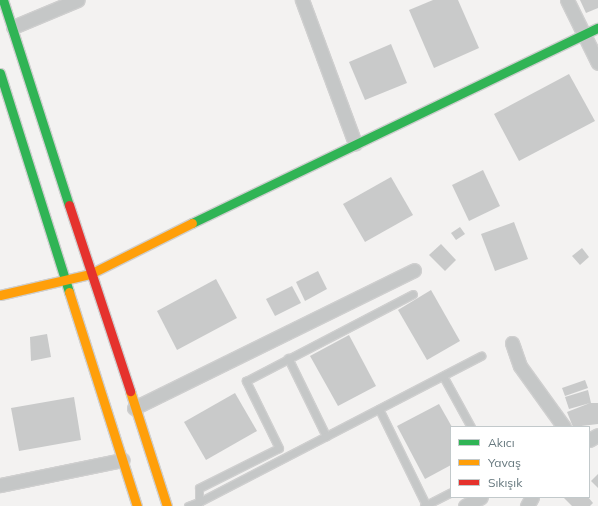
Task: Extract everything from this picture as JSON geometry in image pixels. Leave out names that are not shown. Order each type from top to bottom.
[{"type":"main road","points":[[3,0],[67,194],[90,274],[167,506]]},
{"type":"main road","points":[[0,295],[66,282],[90,274],[355,143],[598,28]]},
{"type":"main road","points":[[0,73],[136,506]]},
{"type":"street","points":[[13,27],[78,0]]},
{"type":"street","points":[[302,0],[355,143]]},
{"type":"street","points":[[567,0],[582,36],[598,63]]},
{"type":"street","points":[[134,408],[414,270]]},
{"type":"street","points":[[512,343],[520,366],[563,426]]},
{"type":"street","points":[[0,485],[122,460]]},
{"type":"street","points":[[464,506],[478,498]]},
{"type":"lane","points":[[199,502],[199,488],[279,448],[246,381],[413,294]]},
{"type":"lane","points":[[188,506],[199,502],[481,356]]},
{"type":"lane","points":[[288,358],[326,436]]},
{"type":"lane","points":[[443,376],[470,426]]},
{"type":"lane","points":[[379,408],[425,505],[450,492]]},
{"type":"building","points":[[433,0],[458,0],[479,48],[434,68],[409,10]]},
{"type":"building","points":[[580,0],[598,0],[598,8],[586,13]]},
{"type":"building","points":[[391,44],[407,83],[365,100],[349,62]]},
{"type":"building","points":[[569,74],[595,121],[519,161],[494,114]]},
{"type":"building","points":[[483,170],[500,206],[469,221],[452,185]]},
{"type":"building","points":[[391,177],[413,215],[365,242],[343,204]]},
{"type":"building","points":[[514,222],[528,259],[495,271],[481,234]]},
{"type":"building","points":[[460,227],[465,234],[456,240],[451,233]]},
{"type":"building","points":[[441,244],[456,260],[445,271],[429,255]]},
{"type":"building","points":[[582,248],[589,257],[580,265],[572,256]]},
{"type":"building","points":[[318,271],[327,289],[305,301],[296,282]]},
{"type":"building","points":[[216,279],[237,318],[177,350],[157,311]]},
{"type":"building","points":[[292,286],[301,303],[275,316],[266,299]]},
{"type":"building","points":[[431,290],[460,341],[427,360],[398,310]]},
{"type":"building","points":[[47,334],[51,357],[31,361],[30,337]]},
{"type":"building","points":[[349,335],[376,386],[338,406],[310,356]]},
{"type":"building","points":[[585,380],[588,388],[565,396],[562,388]]},
{"type":"building","points":[[588,390],[591,403],[598,403],[598,424],[573,426],[567,412],[590,403],[569,409],[565,397]]},
{"type":"building","points":[[235,393],[257,431],[206,460],[184,422]]},
{"type":"building","points":[[74,397],[81,440],[19,451],[11,408]]},
{"type":"building","points":[[439,404],[451,426],[450,426],[450,466],[425,479],[397,426]]},
{"type":"building","points":[[598,474],[598,488],[591,481]]},
{"type":"building","points":[[564,498],[589,498],[593,503],[590,506],[572,506]]},
{"type":"traffic: fast","points":[[3,0],[69,205]]},
{"type":"traffic: fast","points":[[192,223],[598,28]]},
{"type":"traffic: fast","points":[[0,73],[69,292]]},
{"type":"traffic: slow","points":[[0,295],[90,274],[192,223]]},
{"type":"traffic: slow","points":[[69,292],[137,506]]},
{"type":"traffic: slow","points":[[130,391],[167,506]]},
{"type":"traffic: jam","points":[[69,205],[130,391]]}]
